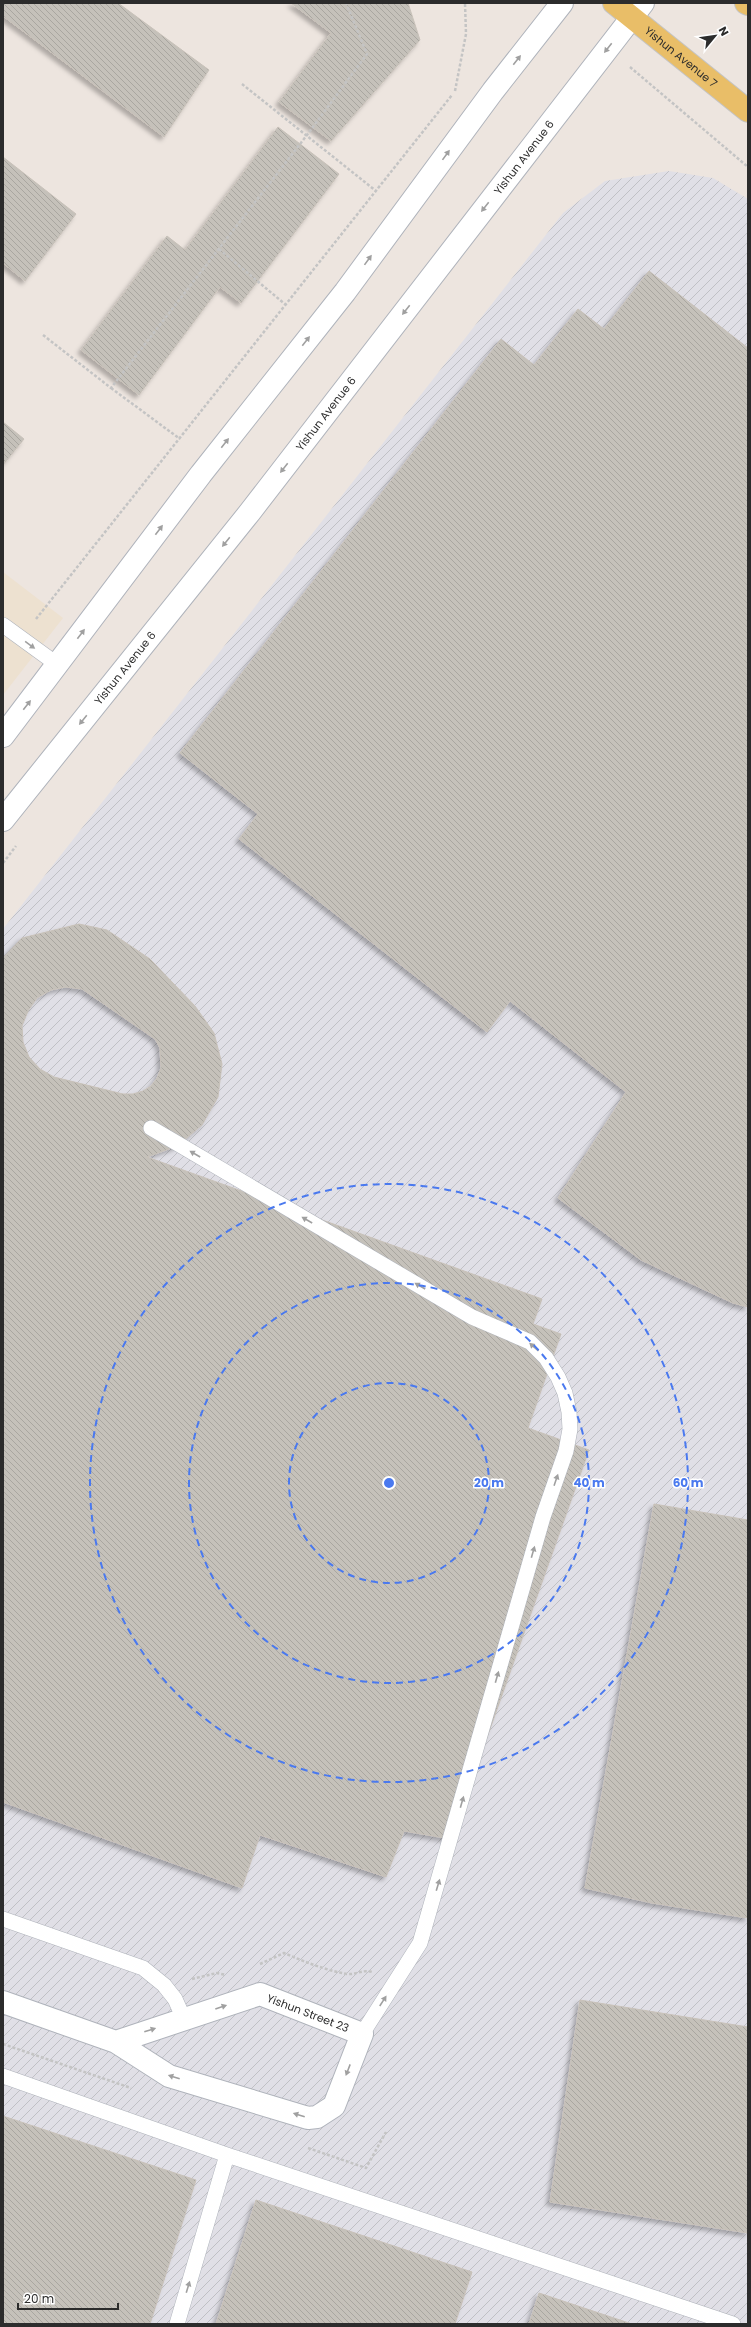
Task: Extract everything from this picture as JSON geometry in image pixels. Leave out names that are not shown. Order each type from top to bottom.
[{"type":"main road","points":[[3,736],[201,474],[345,292],[493,91],[562,3]]},
{"type":"main road","name":"Yishun Avenue 7","points":[[614,3],[637,10],[748,111]]},
{"type":"main road","name":"Yishun Avenue 6","points":[[3,820],[250,512],[637,10]]},
{"type":"main road","name":"Yishun Street 23","points":[[3,2002],[116,2042],[169,2076],[308,2118],[317,2117],[334,2106],[362,2034],[260,1994],[116,2042]]},
{"type":"lane","points":[[3,625],[58,665]]},
{"type":"lane","points":[[151,1128],[472,1317],[530,1342],[546,1358],[558,1377],[565,1393],[569,1412],[570,1429],[566,1451],[543,1517],[420,1943],[362,2034]]},
{"type":"lane","points":[[3,1919],[143,1968],[164,1985],[175,1999],[184,2019]]},
{"type":"lane","points":[[3,2076],[227,2154],[733,2324]]},
{"type":"lane","points":[[177,2324],[227,2154]]},
{"type":"path","points":[[110,388],[307,135],[367,54],[346,3]]},
{"type":"path","points":[[455,91],[466,34],[465,3]]},
{"type":"path","points":[[628,65],[748,166]]},
{"type":"path","points":[[242,84],[376,191]]},
{"type":"path","points":[[21,638],[459,85]]},
{"type":"path","points":[[219,249],[286,305]]},
{"type":"path","points":[[43,335],[110,388],[180,439]]},
{"type":"path","points":[[258,1966],[284,1953],[314,1966],[350,1974],[366,1970],[396,1982]]},
{"type":"path","points":[[164,1985],[217,1973],[229,1975]]},
{"type":"shaded area","points":[[669,171],[713,178],[748,199],[748,2324],[3,2324],[3,929],[563,213],[605,181]]},
{"type":"shaded area","points":[[3,572],[63,618],[3,695]]},
{"type":"building","points":[[3,3],[118,3],[209,70],[164,137],[3,16]]},
{"type":"building","points":[[291,3],[408,3],[420,40],[331,141],[279,102],[331,33]]},
{"type":"building","points":[[278,127],[339,174],[241,303],[220,287],[139,395],[81,350],[167,236],[185,250]]},
{"type":"building","points":[[3,157],[76,214],[25,281],[3,263]]},
{"type":"building","points":[[649,271],[748,348],[748,1307],[733,1303],[641,1260],[558,1198],[626,1092],[510,1001],[487,1032],[239,839],[258,814],[180,753],[501,339],[534,365],[578,309],[604,329]]},
{"type":"building","points":[[3,422],[24,439],[3,465]]},
{"type":"building","points":[[79,924],[107,930],[150,959],[195,1006],[214,1033],[222,1064],[218,1097],[202,1125],[177,1146],[147,1157],[542,1299],[533,1324],[561,1334],[528,1428],[589,1450],[451,1839],[404,1831],[386,1877],[260,1835],[242,1888],[3,1802],[3,958],[22,938]],"holes":[[[66,987],[82,989],[155,1039],[160,1048],[161,1068],[157,1078],[151,1086],[143,1091],[133,1094],[123,1094],[54,1077],[40,1069],[29,1057],[23,1042],[22,1026],[28,1011],[37,998],[51,990]]]},
{"type":"building","points":[[654,1504],[748,1520],[748,1918],[652,1903],[585,1888]]},
{"type":"building","points":[[580,2000],[748,2027],[748,2233],[550,2202]]},
{"type":"building","points":[[3,2116],[196,2180],[150,2324],[3,2324]]},
{"type":"building","points":[[256,2200],[472,2272],[455,2324],[216,2324]]},
{"type":"building","points":[[539,2293],[632,2324],[529,2324]]}]
